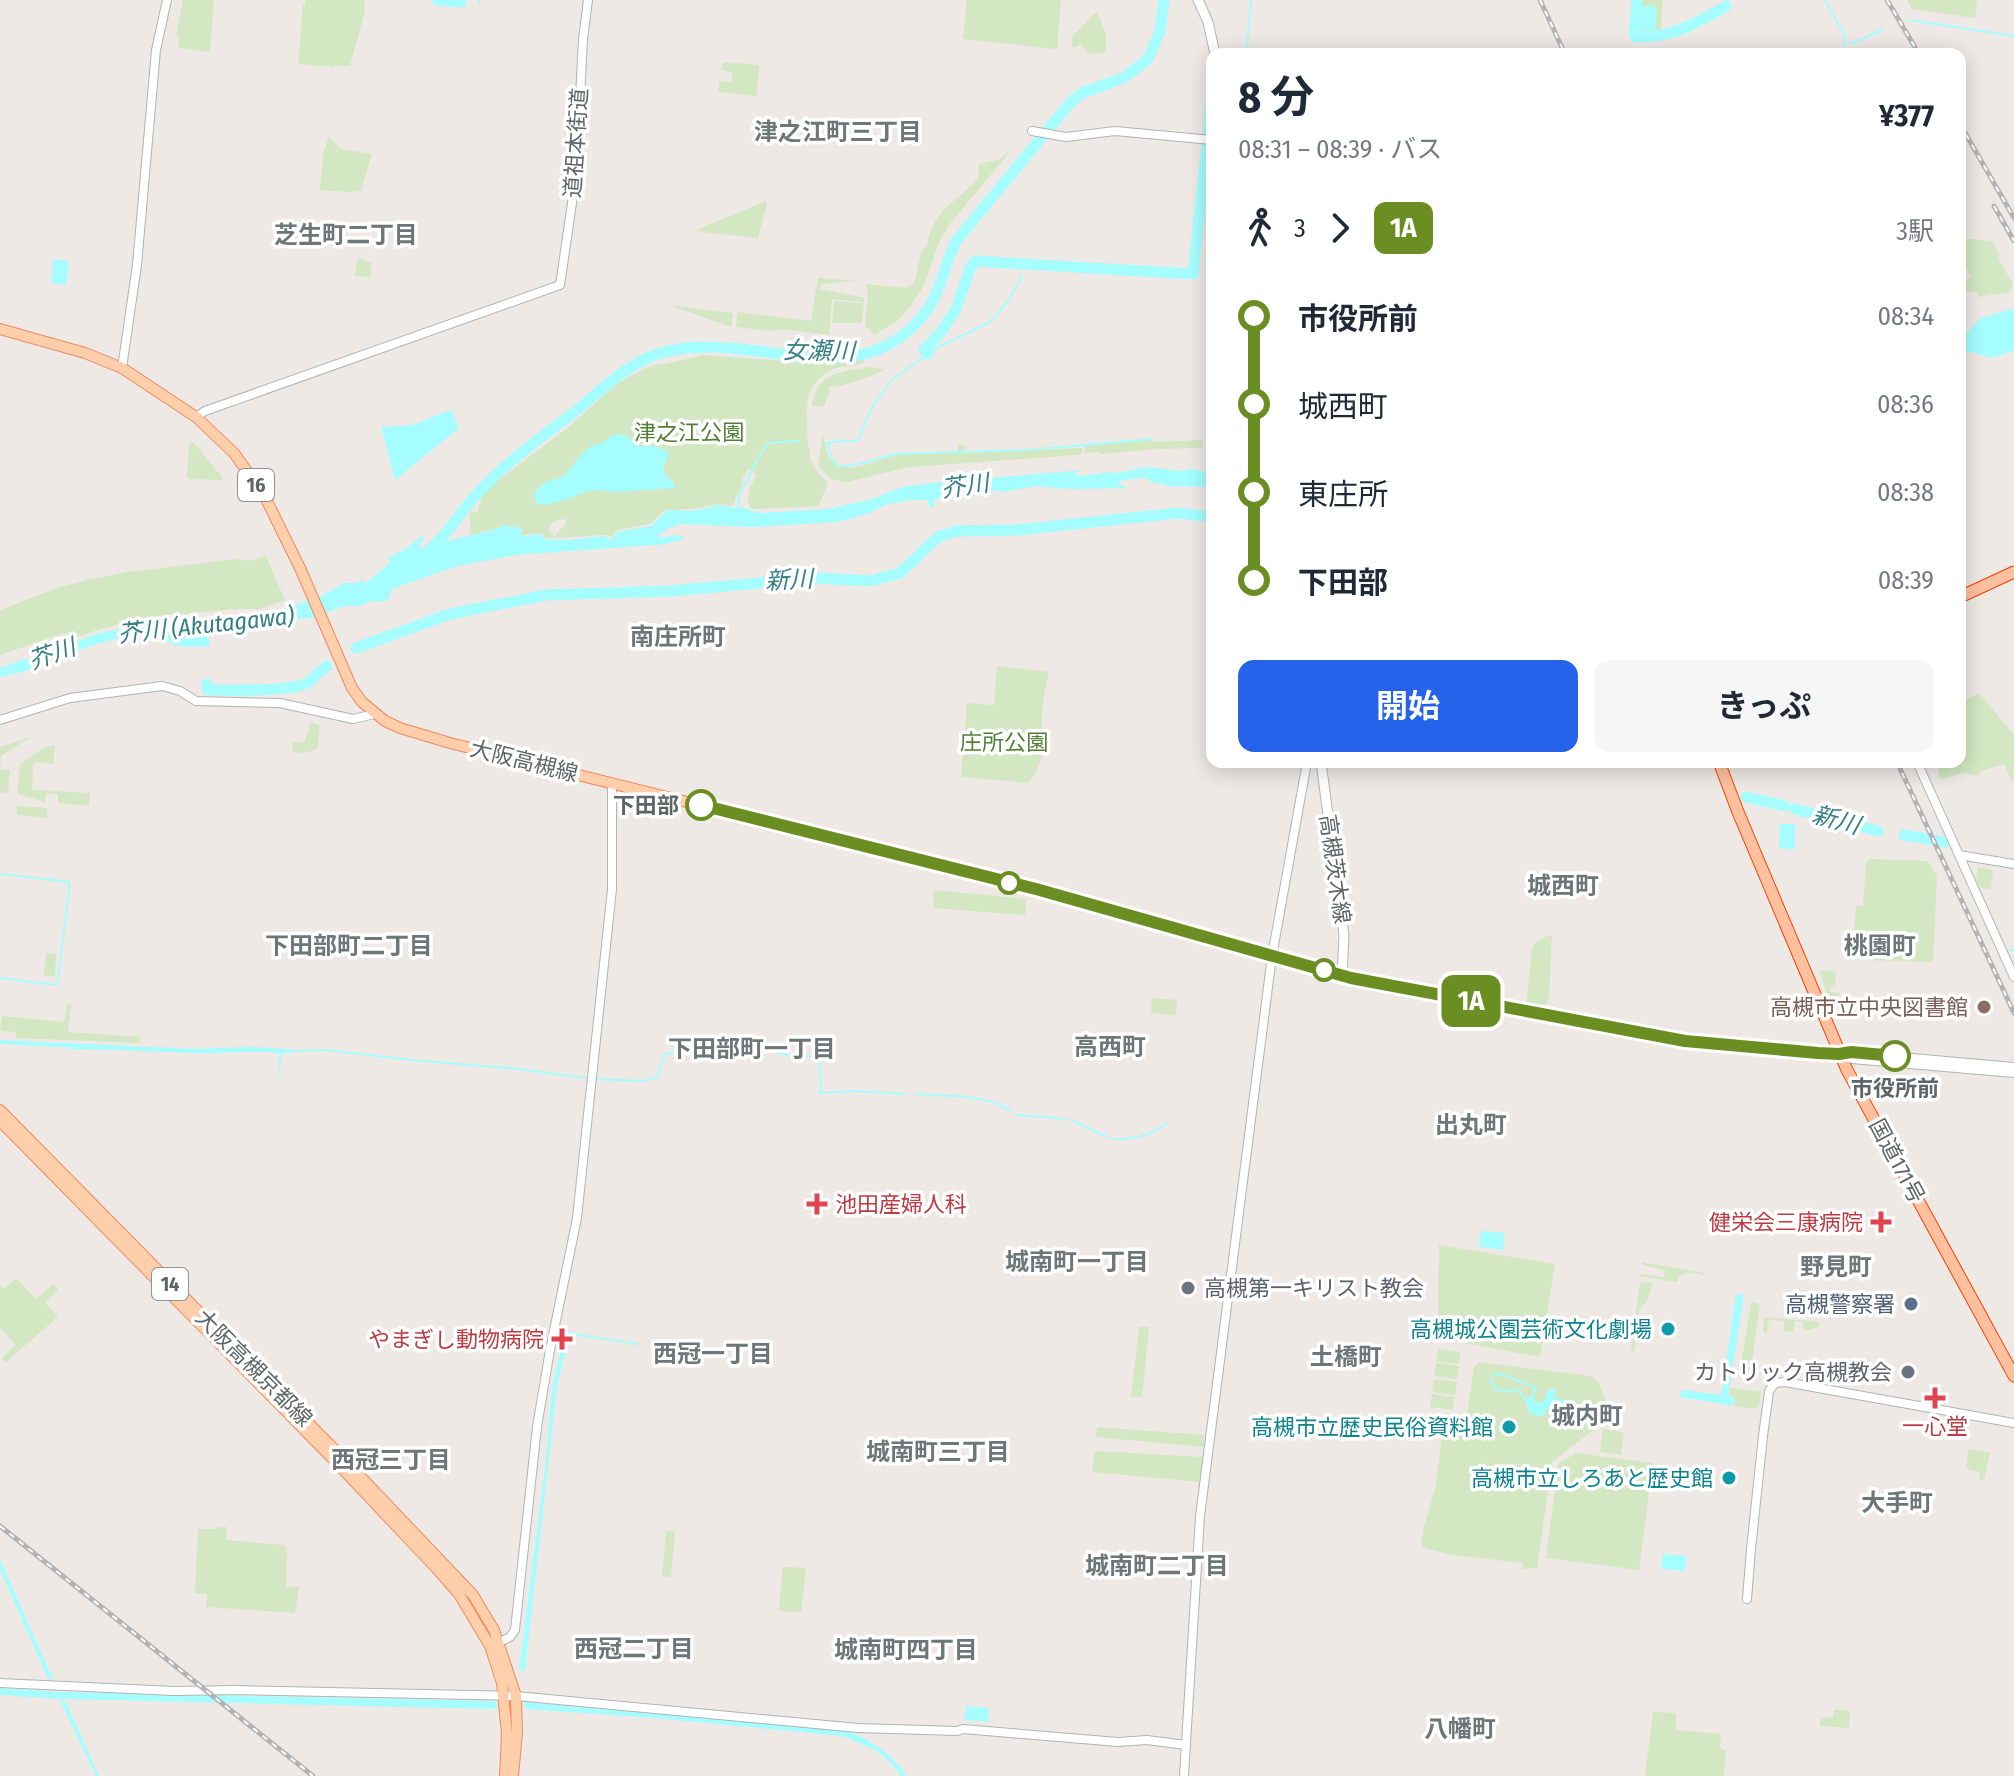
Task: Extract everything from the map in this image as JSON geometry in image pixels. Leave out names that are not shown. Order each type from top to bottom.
[{"type":"highway","points":[[1966,594],[2014,572]]},
{"type":"highway","name":"国道171号","points":[[1721,768],[1839,1054],[2014,1376]]},
{"type":"main road","points":[[1198,0],[1208,22],[1214,48]]},
{"type":"main road","name":"大阪高槻線","points":[[0,329],[85,353],[122,368],[196,417],[234,453],[265,497],[352,688],[374,714],[400,728],[1036,889],[1342,976],[1685,1041],[1839,1054]]},
{"type":"main road","name":"高槻茨木線","points":[[1322,768],[1344,935],[1342,976]]},
{"type":"main road","name":"大阪高槻京都線","points":[[0,1110],[473,1595],[494,1630],[511,1702],[517,1733],[513,1776]]},
{"type":"main road","name":"大阪高槻京都線","points":[[0,1121],[339,1459]]},
{"type":"main road","name":"大阪高槻京都線","points":[[505,1776],[511,1702]]},
{"type":"street","points":[[122,368],[136,279],[156,50],[167,0]]},
{"type":"street","name":"道祖本街道","points":[[196,417],[266,388],[560,285],[576,176],[588,0]]},
{"type":"street","points":[[1033,132],[1066,137],[1115,131],[1206,139]]},
{"type":"street","points":[[0,720],[70,698],[162,686],[180,691],[196,701],[280,703],[353,719],[374,714]]},
{"type":"street","points":[[1184,1776],[1200,1516],[1272,956],[1306,768]]},
{"type":"street","points":[[1920,768],[2014,977]]},
{"type":"street","points":[[495,1644],[510,1637],[515,1630],[537,1427],[577,1218],[612,889],[612,783]]},
{"type":"street","points":[[1959,855],[2014,864]]},
{"type":"street","points":[[1839,1054],[1851,1052],[2014,1070]]},
{"type":"street","points":[[1747,1599],[1760,1460],[1769,1393],[1775,1383],[1799,1384],[2014,1423]]},
{"type":"street","points":[[0,1683],[511,1702],[858,1728],[963,1729],[1186,1745]]},
{"type":"green space","points":[[183,0],[214,0],[210,52],[178,48],[179,37],[176,36]]},
{"type":"green space","points":[[305,0],[364,0],[365,11],[350,66],[298,64]]},
{"type":"green space","points":[[967,0],[1061,0],[1057,49],[963,39]]},
{"type":"green space","points":[[1638,0],[1663,0],[1660,35],[1635,35]]},
{"type":"green space","points":[[1907,0],[1977,0],[1975,18],[1912,9]]},
{"type":"green space","points":[[1098,13],[1106,35],[1106,50],[1089,54],[1079,44],[1072,47],[1072,37]]},
{"type":"green space","points":[[723,62],[758,65],[755,96],[718,90],[719,81],[732,82],[732,72],[721,70]]},
{"type":"green space","points":[[329,137],[341,149],[372,154],[361,191],[320,190],[323,154]]},
{"type":"green space","points":[[1013,148],[949,225],[939,242],[924,285],[910,307],[896,322],[874,335],[865,325],[866,284],[905,288],[914,284],[922,250],[927,246],[940,215],[978,179],[979,164],[998,160]]},
{"type":"green space","points":[[766,201],[758,238],[694,231]]},
{"type":"green space","points":[[1966,239],[1992,241],[2013,284],[2010,292],[1979,297],[1977,292],[1966,291],[1966,279],[1971,278],[1966,268]]},
{"type":"green space","points":[[359,258],[371,263],[371,277],[355,276]]},
{"type":"green space","points":[[818,278],[857,281],[822,284],[821,289],[864,298],[864,302],[832,299],[829,335],[736,327],[737,312],[811,321]]},
{"type":"green space","points":[[834,301],[864,303],[862,323],[832,323]]},
{"type":"green space","points":[[669,305],[733,313],[731,327]]},
{"type":"green space","name":"津之江公園","points":[[703,355],[803,361],[862,358],[864,363],[838,368],[823,375],[809,395],[807,420],[810,456],[817,471],[828,482],[819,506],[750,508],[748,495],[757,474],[748,469],[733,506],[719,504],[665,510],[650,524],[617,530],[612,536],[555,538],[566,524],[566,520],[562,519],[550,526],[548,531],[553,538],[545,538],[542,533],[521,535],[523,527],[510,527],[508,524],[469,535],[469,514],[478,511],[481,498],[496,482],[566,429],[618,383],[660,363]]},
{"type":"green space","points":[[870,367],[889,367],[872,376],[836,387],[834,385],[828,389],[831,392],[824,407],[812,406],[819,386],[832,375]]},
{"type":"green space","points":[[823,434],[831,460],[844,467],[902,454],[958,453],[958,445],[965,445],[961,453],[1082,448],[1082,453],[909,467],[847,482],[831,479],[818,466]]},
{"type":"green space","points":[[1203,440],[1202,448],[1085,453],[1085,445]]},
{"type":"green space","points":[[193,442],[222,480],[189,479],[189,445]]},
{"type":"green space","points":[[266,556],[285,600],[260,609],[147,617],[73,639],[64,633],[0,655],[0,610],[57,588],[127,572],[237,559],[248,561]]},
{"type":"green space","name":"庄所公園","points":[[997,666],[1049,672],[1042,710],[1041,757],[1028,783],[961,777],[967,703],[994,705]]},
{"type":"green space","points":[[1979,693],[2014,735],[2014,780],[2011,780],[2004,764],[1981,771],[1979,776],[1963,773],[1941,780],[1939,768],[1966,768],[1966,699]]},
{"type":"green space","points":[[311,722],[319,725],[318,749],[292,752],[293,742],[304,743]]},
{"type":"green space","points":[[32,736],[1,756],[0,769],[0,747]]},
{"type":"green space","points":[[47,746],[55,746],[53,764],[35,762],[32,790],[90,793],[89,806],[58,803],[58,794],[46,793],[45,802],[17,793],[20,764]]},
{"type":"green space","points":[[0,769],[10,770],[8,793],[0,792]]},
{"type":"green space","points":[[17,806],[47,808],[48,818],[17,815]]},
{"type":"green space","points":[[1870,859],[1927,861],[1937,876],[1933,962],[1869,960],[1870,944],[1865,944],[1861,934],[1854,933],[1856,906],[1863,906],[1866,862]]},
{"type":"green space","points":[[1978,867],[1993,870],[1991,889],[1981,888],[1976,878]]},
{"type":"green space","points":[[934,890],[1026,899],[1025,915],[933,908]]},
{"type":"green space","points":[[1552,935],[1549,999],[1545,1008],[1526,1004],[1532,948],[1540,939]]},
{"type":"green space","points":[[46,953],[56,954],[55,976],[44,976]]},
{"type":"green space","points":[[1819,970],[1836,972],[1835,987],[1831,987],[1830,992],[1840,993],[1840,996],[1828,996]]},
{"type":"green space","points":[[1152,998],[1177,1000],[1176,1016],[1151,1012]]},
{"type":"green space","points":[[69,1004],[68,1032],[140,1037],[139,1043],[16,1038],[16,1032],[0,1031],[2,1016],[64,1022]]},
{"type":"green space","points":[[1084,1036],[1106,1039],[1105,1050],[1085,1048]]},
{"type":"green space","points":[[1439,1245],[1555,1264],[1540,1357],[1438,1338]]},
{"type":"green space","points":[[1642,1262],[1707,1275],[1685,1272],[1677,1282],[1640,1276],[1664,1277],[1665,1270],[1642,1265]]},
{"type":"green space","points":[[16,1278],[36,1299],[53,1284],[58,1290],[45,1303],[58,1317],[6,1362],[2,1358],[16,1345],[0,1328],[0,1285],[4,1289]]},
{"type":"green space","points":[[1640,1282],[1653,1283],[1647,1301],[1639,1310],[1633,1352],[1631,1350]]},
{"type":"green space","points":[[1751,1302],[1760,1304],[1750,1374],[1740,1372]]},
{"type":"green space","points":[[1764,1317],[1820,1322],[1819,1327],[1804,1331],[1803,1322],[1795,1321],[1793,1331],[1788,1332],[1784,1330],[1784,1321],[1769,1319],[1767,1334],[1763,1331]]},
{"type":"green space","points":[[1139,1327],[1149,1327],[1142,1397],[1131,1397]]},
{"type":"green space","points":[[1438,1349],[1461,1352],[1459,1364],[1436,1361]]},
{"type":"green space","points":[[1479,1362],[1591,1376],[1598,1382],[1607,1402],[1624,1405],[1621,1423],[1604,1422],[1552,1462],[1537,1568],[1523,1569],[1523,1563],[1452,1555],[1421,1547],[1435,1489],[1444,1422],[1458,1423],[1467,1414],[1474,1367]]},
{"type":"green space","points":[[1436,1363],[1459,1366],[1457,1379],[1434,1376]]},
{"type":"green space","points":[[1434,1379],[1457,1382],[1455,1395],[1432,1392]]},
{"type":"green space","points":[[1730,1388],[1761,1392],[1759,1405],[1754,1409],[1734,1406],[1735,1397],[1729,1396]]},
{"type":"green space","points":[[1432,1394],[1454,1397],[1453,1410],[1430,1407]]},
{"type":"green space","points":[[1097,1427],[1204,1435],[1204,1447],[1096,1437]]},
{"type":"green space","points":[[1603,1429],[1624,1432],[1621,1455],[1600,1452]]},
{"type":"green space","points":[[1969,1449],[1990,1453],[1984,1480],[1979,1479],[1980,1472],[1967,1469]]},
{"type":"green space","points":[[1095,1451],[1203,1457],[1200,1482],[1092,1472]]},
{"type":"green space","points":[[1576,1453],[1653,1463],[1639,1570],[1546,1558],[1558,1464]]},
{"type":"green space","points":[[227,1527],[226,1540],[284,1545],[287,1550],[286,1586],[299,1587],[295,1613],[206,1607],[207,1594],[195,1593],[198,1529]]},
{"type":"green space","points":[[666,1531],[675,1532],[671,1577],[662,1576]]},
{"type":"green space","points":[[783,1567],[806,1568],[801,1612],[779,1611]]},
{"type":"green space","points":[[1834,1710],[1850,1711],[1849,1728],[1820,1726],[1821,1717],[1833,1718]]},
{"type":"green space","points":[[1653,1712],[1676,1713],[1676,1730],[1721,1734],[1720,1747],[1726,1752],[1724,1776],[1645,1776]]},
{"type":"water","points":[[1642,6],[1657,7],[1655,31],[1640,30]]},
{"type":"water","points":[[53,259],[69,261],[66,285],[51,283]]},
{"type":"water","points":[[2014,308],[2014,351],[1990,358],[1973,352],[1966,354],[1966,333],[1981,318]]},
{"type":"water","points":[[451,410],[459,428],[395,480],[381,427],[412,425]]},
{"type":"water","points":[[618,434],[638,445],[665,449],[669,454],[664,473],[675,488],[618,492],[598,490],[546,505],[535,501],[535,491],[548,481],[563,477],[586,450]]},
{"type":"water","points":[[1147,467],[1181,471],[1195,469],[1206,472],[1206,487],[1166,486],[1138,478],[1120,481],[1118,484],[1125,488],[1036,486],[1003,492],[988,489],[947,491],[941,493],[942,499],[934,499],[935,507],[930,507],[927,500],[911,500],[888,504],[839,522],[752,527],[680,524],[657,536],[684,537],[666,544],[517,555],[457,566],[392,589],[389,599],[381,602],[344,606],[312,618],[139,633],[0,677],[0,668],[103,632],[158,623],[265,615],[321,596],[344,583],[357,583],[363,579],[365,584],[390,563],[388,558],[423,535],[424,540],[419,548],[508,524],[510,528],[515,525],[516,528],[523,527],[520,534],[523,536],[542,534],[544,539],[568,540],[605,536],[612,539],[617,532],[651,526],[666,511],[672,510],[693,511],[719,505],[743,507],[762,513],[827,509],[869,500],[902,487],[931,483],[1084,470],[1072,474],[1116,473]]},
{"type":"water","points":[[1780,824],[1795,824],[1795,849],[1779,848]]},
{"type":"water","points":[[0,1040],[193,1049],[251,1047],[290,1049],[290,1053],[282,1053],[277,1085],[279,1053],[120,1050],[0,1044]]},
{"type":"water","points":[[1481,1231],[1505,1233],[1503,1250],[1479,1247]]},
{"type":"water","points":[[1736,1294],[1744,1295],[1728,1396],[1735,1397],[1733,1406],[1680,1397],[1684,1390],[1721,1395]]},
{"type":"water","points":[[565,1332],[570,1332],[557,1387],[525,1671],[519,1670],[552,1388]]},
{"type":"water","points":[[1534,1385],[1537,1387],[1535,1402],[1542,1402],[1551,1389],[1556,1390],[1555,1398],[1573,1399],[1575,1408],[1570,1410],[1553,1404],[1544,1416],[1532,1415],[1526,1400],[1533,1394]]},
{"type":"water","points":[[1663,1554],[1687,1556],[1685,1571],[1661,1569]]},
{"type":"water","points":[[0,1559],[53,1679],[48,1679],[0,1570]]},
{"type":"water","points":[[0,1688],[61,1692],[496,1701],[497,1709],[63,1699],[62,1703],[66,1702],[99,1776],[96,1776],[59,1699],[0,1695]]},
{"type":"water","points":[[524,1702],[846,1731],[881,1749],[907,1776],[901,1776],[875,1750],[842,1736],[525,1709]]},
{"type":"water","points":[[966,1706],[989,1708],[988,1722],[964,1720]]},
{"type":"waterway","points":[[437,0],[461,2]]},
{"type":"waterway","name":"女瀬川","points":[[428,551],[446,534],[482,488],[508,464],[618,376],[645,359],[681,349],[719,347],[833,358],[868,353],[901,337],[934,299],[957,240],[1070,103],[1082,93],[1123,78],[1145,62],[1160,31],[1164,0]]},
{"type":"waterway","points":[[1247,48],[1251,0]]},
{"type":"waterway","points":[[1637,0],[1636,37],[1672,32],[1726,6]]},
{"type":"waterway","points":[[1825,0],[1845,36],[1844,48]]},
{"type":"waterway","points":[[1910,20],[2014,36]]},
{"type":"waterway","points":[[1848,42],[1854,43],[1883,29]]},
{"type":"waterway","points":[[958,304],[975,261],[1193,274],[1206,154]]},
{"type":"waterway","points":[[825,444],[857,441],[873,406],[891,381],[933,350],[990,322],[1008,301],[1022,276]]},
{"type":"waterway","points":[[928,354],[924,350],[956,309]]},
{"type":"waterway","points":[[828,443],[831,458],[837,465],[845,466],[895,454],[1029,450],[1153,439]]},
{"type":"waterway","points":[[737,507],[740,494],[768,444],[799,441]]},
{"type":"waterway","name":"新川","points":[[356,648],[450,614],[546,595],[669,591],[819,578],[870,581],[900,573],[938,537],[957,531],[1017,530],[1178,513],[1206,516]]},
{"type":"waterway","name":"新川","points":[[160,627],[179,640],[204,642]]},
{"type":"waterway","name":"新川","points":[[207,684],[210,690],[288,688],[307,683],[327,666]]},
{"type":"waterway","name":"新川","points":[[1746,797],[1785,806]]},
{"type":"waterway","name":"新川","points":[[1795,809],[1878,831]]},
{"type":"waterway","name":"新川","points":[[1904,835],[1944,842]]},
{"type":"waterway","points":[[0,874],[70,882],[57,985],[0,978]]},
{"type":"waterway","points":[[598,1079],[641,1081],[658,1077],[664,1054],[733,1044],[766,1044],[765,1050],[797,1057],[818,1055],[820,1093],[855,1091],[905,1094]]},
{"type":"waterway","points":[[69,1048],[111,1049]]},
{"type":"waterway","points":[[289,1051],[327,1050],[586,1078]]},
{"type":"waterway","points":[[916,1094],[978,1099],[1011,1111]]},
{"type":"waterway","points":[[1017,1115],[1066,1119]]},
{"type":"waterway","points":[[1071,1120],[1108,1137]]},
{"type":"waterway","points":[[1114,1139],[1142,1136],[1167,1123]]},
{"type":"waterway","points":[[568,1333],[638,1344]]},
{"type":"waterway","points":[[1526,1401],[1518,1390],[1508,1392],[1495,1389],[1491,1383],[1493,1375],[1508,1376],[1532,1386]]},
{"type":"railway","points":[[1540,0],[1562,48]]},
{"type":"railway","points":[[1887,0],[1915,48]]},
{"type":"railway","points":[[1966,134],[2014,218]]},
{"type":"railway","points":[[1994,206],[2014,241]]},
{"type":"railway","points":[[1900,768],[2014,1013]]},
{"type":"railway","points":[[0,1526],[313,1776]]},
{"type":"bus line","name":"1A","points":[[701,805],[1036,889],[1351,978],[1685,1041],[1818,1053],[1895,1056]]},
{"type":"place","name":"下田部","points":[[701,805]]},
{"type":"place","name":"高槻市立中央図書館","points":[[1984,1007]]},
{"type":"place","name":"市役所前","points":[[1895,1056]]},
{"type":"place","name":"池田産婦人科","points":[[817,1204]]},
{"type":"place","name":"健栄会三康病院","points":[[1881,1222]]},
{"type":"place","name":"高槻第一キリスト教会","points":[[1188,1288]]},
{"type":"place","name":"高槻警察署","points":[[1911,1304]]},
{"type":"place","name":"高槻城公園芸術文化劇場","points":[[1668,1329]]},
{"type":"place","name":"やまぎし動物病院","points":[[562,1339]]},
{"type":"place","name":"カトリック高槻教会","points":[[1908,1372]]},
{"type":"place","name":"一心堂","points":[[1935,1398]]},
{"type":"place","name":"高槻市立歴史民俗資料館","points":[[1509,1427]]},
{"type":"place","name":"高槻市立しろあと歴史館","points":[[1729,1478]]},
{"type":"district","name":"津之江町三丁目","points":[[838,132]]},
{"type":"district","name":"芝生町二丁目","points":[[346,235]]},
{"type":"district","name":"南庄所町","points":[[678,637]]},
{"type":"district","name":"城西町","points":[[1563,886]]},
{"type":"district","name":"下田部町二丁目","points":[[349,946]]},
{"type":"district","name":"桃園町","points":[[1880,946]]},
{"type":"district","name":"高西町","points":[[1110,1047]]},
{"type":"district","name":"下田部町一丁目","points":[[752,1049]]},
{"type":"district","name":"出丸町","points":[[1471,1125]]},
{"type":"district","name":"城南町一丁目","points":[[1077,1262]]},
{"type":"district","name":"野見町","points":[[1836,1267]]},
{"type":"district","name":"西冠一丁目","points":[[713,1354]]},
{"type":"district","name":"土橋町","points":[[1346,1357]]},
{"type":"district","name":"城内町","points":[[1587,1416]]},
{"type":"district","name":"城南町三丁目","points":[[938,1452]]},
{"type":"district","name":"西冠三丁目","points":[[391,1460]]},
{"type":"district","name":"大手町","points":[[1897,1503]]},
{"type":"district","name":"城南町二丁目","points":[[1157,1566]]},
{"type":"district","name":"西冠二丁目","points":[[634,1649]]},
{"type":"district","name":"城南町四丁目","points":[[906,1650]]},
{"type":"district","name":"八幡町","points":[[1460,1729]]},
{"type":"water label","name":"芥川","points":[[965,486]]},
{"type":"water label","name":"芥川 (Akutagawa)","points":[[206,625]]},
{"type":"water label","name":"芥川","points":[[52,654]]}]
